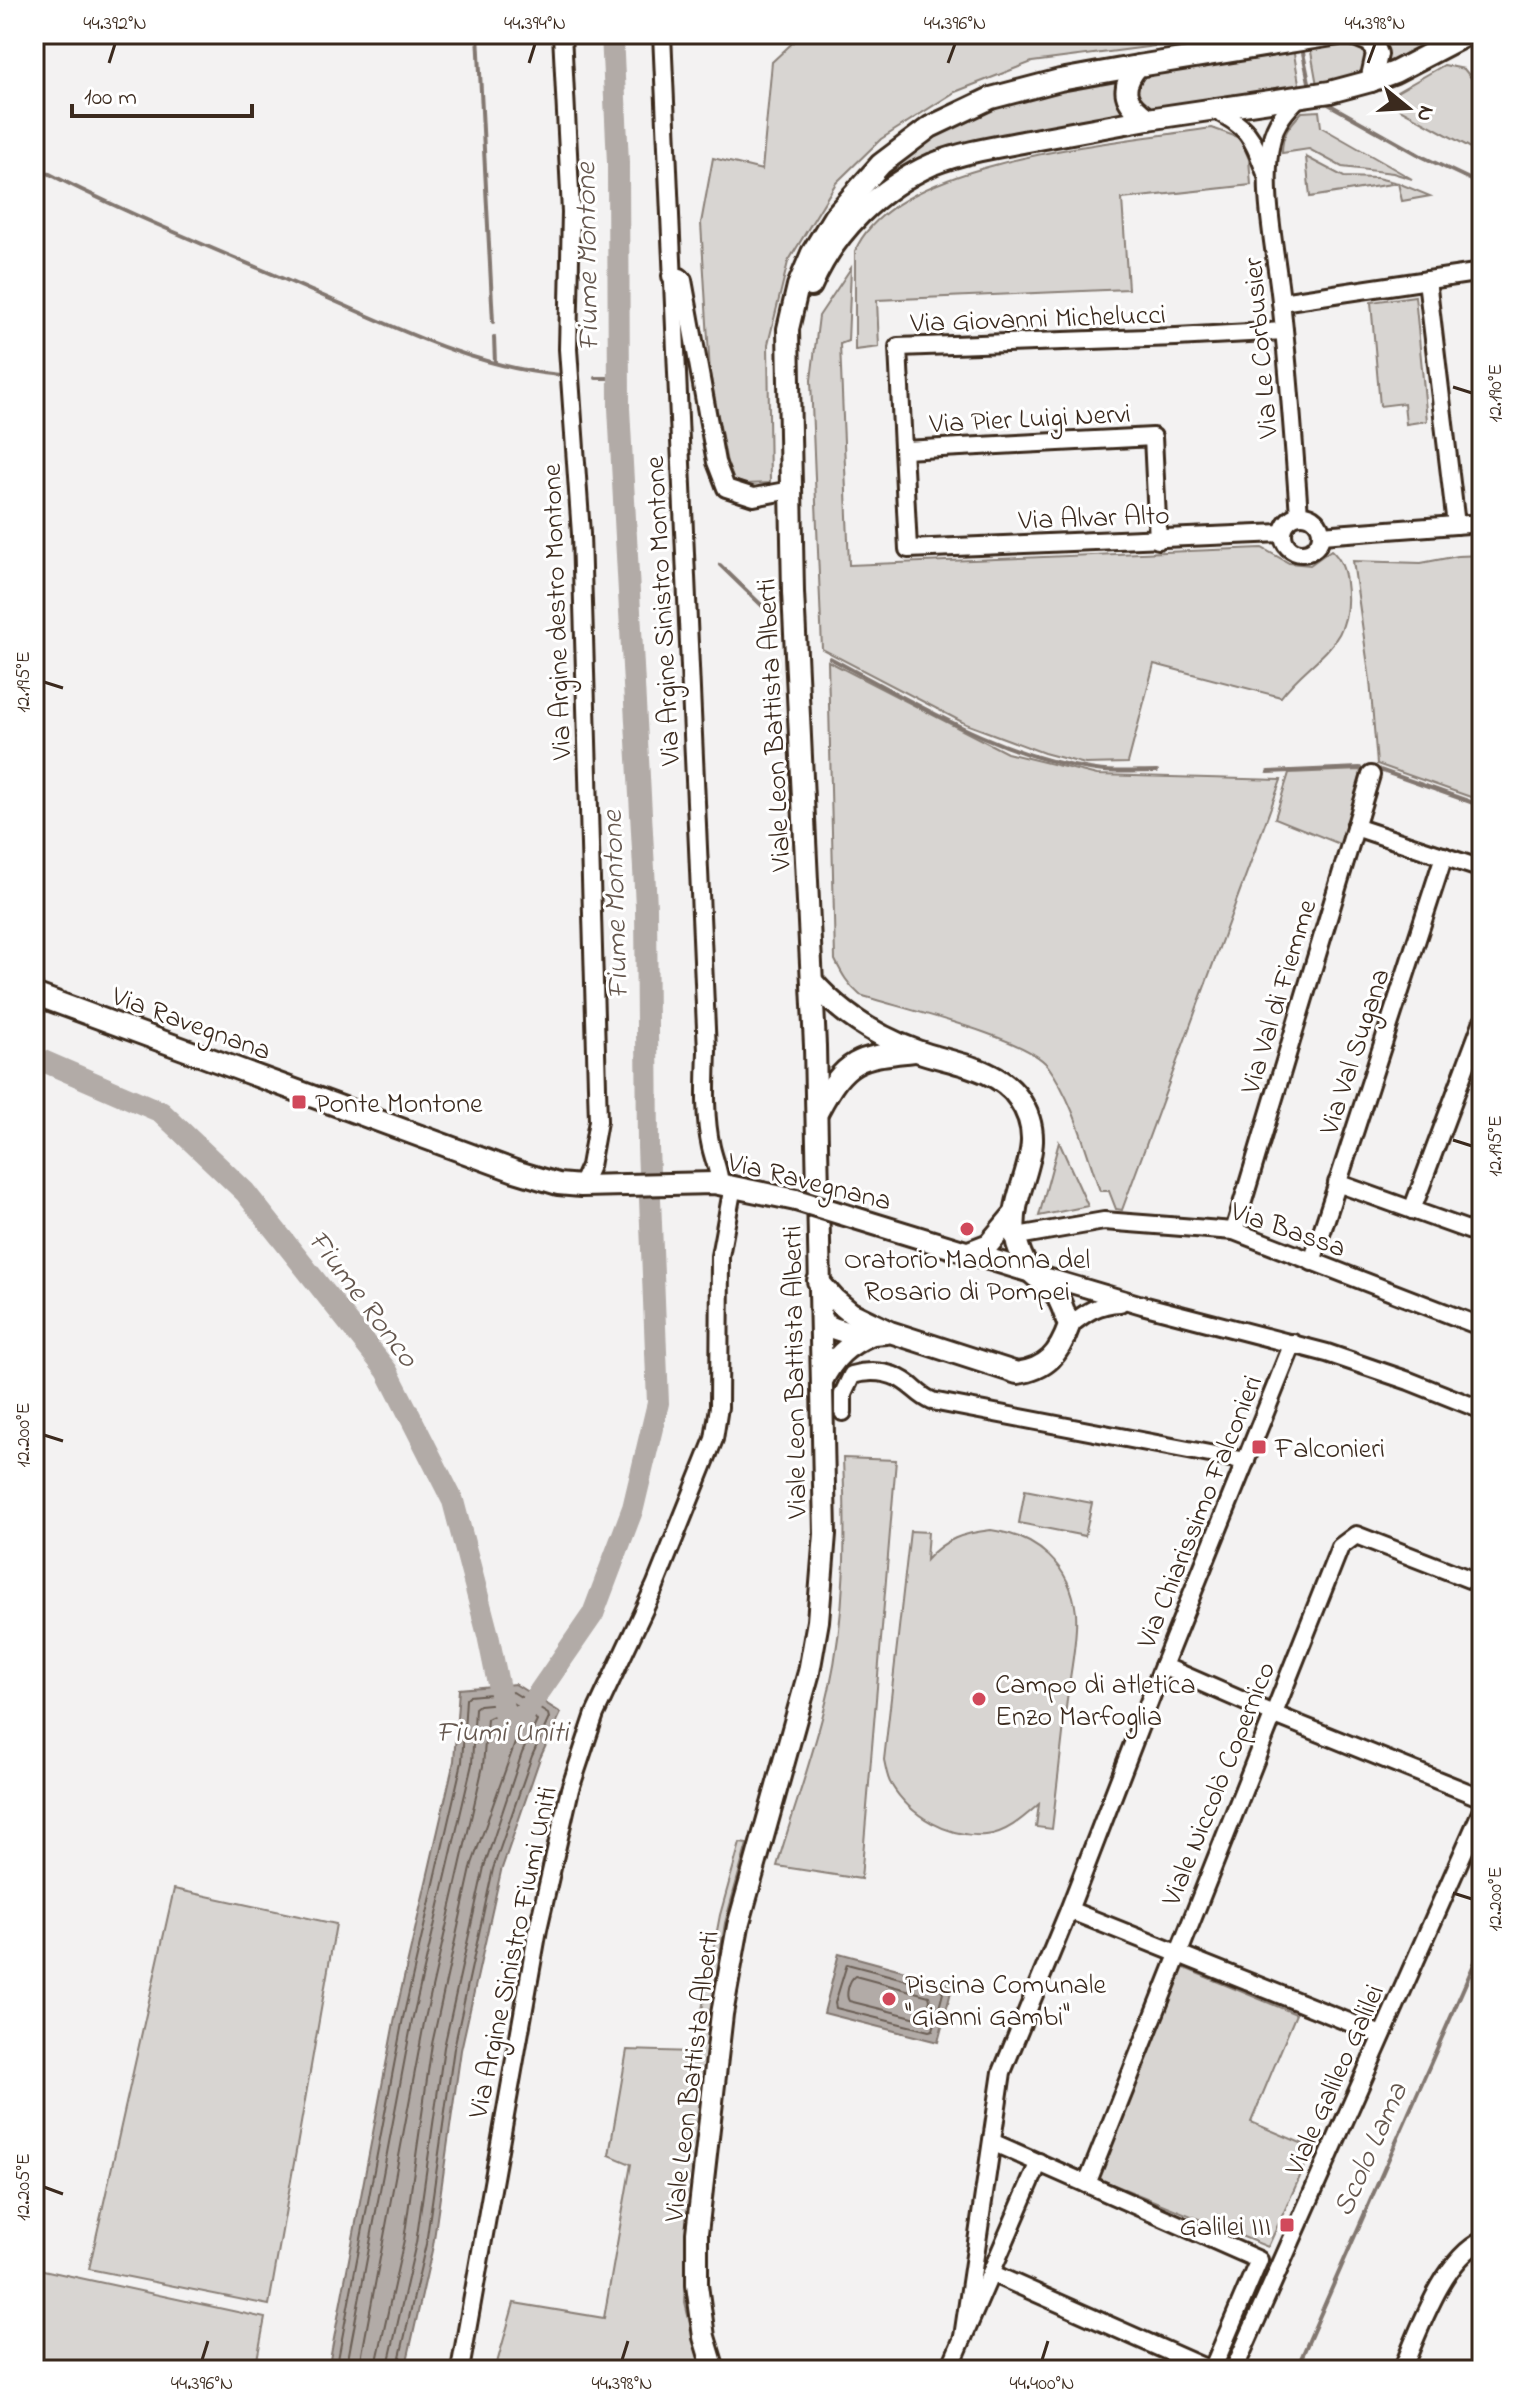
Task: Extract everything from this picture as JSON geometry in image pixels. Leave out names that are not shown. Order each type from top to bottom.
[{"type":"main road","points":[[1275,38],[1315,38],[1339,34]]},
{"type":"main road","points":[[1353,34],[1372,42],[1377,54],[1371,81]]},
{"type":"main road","points":[[1300,96],[1371,81],[1468,34]]},
{"type":"main road","name":"Viale Leon Battista Alberti","points":[[714,2370],[704,2337],[697,2285],[697,2233],[722,2014],[738,1926],[763,1826],[796,1724],[818,1621],[825,1534],[812,981],[793,592],[788,329],[798,286],[812,253],[834,217],[881,164],[930,127],[991,98],[1060,80],[1218,54],[1275,38]]},
{"type":"main road","points":[[1138,66],[1129,77],[1127,99],[1133,110],[1148,119]]},
{"type":"main road","name":"Viale Leon Battista Alberti","points":[[788,358],[801,310],[818,271],[841,233],[870,204],[934,164],[979,150],[1148,119],[1300,96]]},
{"type":"main road","points":[[812,981],[849,1017],[873,1032],[915,1051],[987,1074],[1019,1098],[1028,1115],[1033,1150],[1015,1213],[1017,1245],[1031,1272],[1052,1289],[1069,1326],[1053,1358],[1032,1371],[1017,1373],[881,1333],[838,1330],[821,1321]]},
{"type":"main road","name":"Via Ravegnana","points":[[34,994],[515,1171],[558,1184],[722,1185],[796,1200],[1031,1272]]},
{"type":"main road","points":[[849,1017],[830,1025],[814,1042],[832,1059],[849,1065]]},
{"type":"main road","points":[[816,1114],[833,1083],[849,1065],[882,1055],[915,1051]]},
{"type":"main road","points":[[966,1253],[989,1244],[1015,1213]]},
{"type":"main road","points":[[818,1281],[834,1299],[881,1333]]},
{"type":"main road","points":[[821,1321],[851,1313]]},
{"type":"main road","points":[[822,1381],[841,1351],[881,1333]]},
{"type":"street","name":"Via Argine destro Montone","points":[[562,34],[571,212],[568,349],[581,534],[598,1121],[590,1166],[592,1186]]},
{"type":"street","name":"Via Argine Sinistro Montone","points":[[662,34],[707,1051],[706,1098],[711,1147],[722,1185]]},
{"type":"street","points":[[1218,54],[1233,34]]},
{"type":"street","name":"Via Le Corbusier","points":[[1299,515],[1268,177],[1270,144],[1275,128],[1286,110],[1300,96]]},
{"type":"street","name":"Via Le Corbusier","points":[[1213,109],[1236,120],[1249,133],[1268,177]]},
{"type":"street","points":[[1281,302],[1482,272]]},
{"type":"street","points":[[671,276],[677,275],[683,280],[716,462],[726,488],[754,497],[791,490]]},
{"type":"street","points":[[1427,280],[1456,525]]},
{"type":"street","name":"Via Giovanni Michelucci","points":[[908,549],[898,347],[1284,331]]},
{"type":"street","name":"Via Pier Luigi Nervi","points":[[904,450],[1153,437],[1158,540]]},
{"type":"street","points":[[1299,515],[1315,520],[1321,535],[1317,546],[1302,554],[1290,550],[1283,533],[1290,520],[1299,515]]},
{"type":"street","points":[[1321,535],[1482,523]]},
{"type":"street","name":"Via Alvar Alto","points":[[908,549],[1283,533]]},
{"type":"street","name":"Via Val di Fiemme","points":[[1234,1231],[1371,775]]},
{"type":"street","points":[[1355,827],[1482,869]]},
{"type":"street","name":"Via Val Sugana","points":[[1312,1262],[1444,856]]},
{"type":"street","points":[[1412,1210],[1482,1023]]},
{"type":"street","points":[[1337,1183],[1482,1235]]},
{"type":"street","name":"Via Argine Sinistro Fiumi Uniti","points":[[460,2370],[538,1929],[570,1789],[595,1714],[660,1576],[714,1439],[719,1407],[722,1185]]},
{"type":"street","name":"Via Bassa","points":[[1023,1235],[1104,1221],[1234,1231],[1482,1327]]},
{"type":"street","name":"Via Ravegnana","points":[[1031,1272],[1142,1305],[1293,1343],[1409,1381],[1482,1410]]},
{"type":"street","points":[[1069,1326],[1085,1312],[1101,1304],[1142,1305]]},
{"type":"street","name":"Via Chiarissimo Falconieri","points":[[963,2337],[1002,2072],[1293,1343]]},
{"type":"street","points":[[843,1412],[843,1394],[852,1375],[887,1373],[932,1401],[1246,1461]]},
{"type":"street","name":"Viale Niccolò Copernico","points":[[1087,2184],[1340,1547],[1356,1535],[1482,1584]]},
{"type":"street","points":[[1163,1666],[1482,1798]]},
{"type":"street","name":"Viale Galileo Galilei","points":[[1234,2370],[1482,1810]]},
{"type":"street","points":[[1069,1910],[1381,2035]]},
{"type":"street","points":[[991,2273],[1211,2370],[1259,2260],[992,2142]]},
{"type":"street","points":[[949,2370],[1039,2162]]},
{"type":"street","points":[[1402,2370],[1428,2311],[1454,2264],[1482,2241]]},
{"type":"street","points":[[1238,2309],[1257,2317]]},
{"type":"shaded area","points":[[802,34],[1216,34],[1209,39],[1032,62],[955,92],[881,139],[836,183],[788,262],[768,344],[770,483],[745,484],[730,479],[710,373],[701,223],[713,158],[762,170],[772,62]]},
{"type":"shaded area","points":[[1456,34],[1383,73],[1383,53],[1374,35]]},
{"type":"shaded area","points":[[1352,39],[1370,54],[1365,75],[1317,85],[1310,46]]},
{"type":"shaded area","points":[[1293,48],[1300,89],[1150,111],[1137,103],[1134,85],[1147,72]]},
{"type":"shaded area","points":[[1444,65],[1464,69],[1473,80],[1482,77],[1482,154],[1396,107],[1392,101],[1397,92]]},
{"type":"shaded area","points":[[1125,74],[1130,114],[884,183],[878,174],[930,135],[965,116],[1024,97]]},
{"type":"shaded area","points":[[1319,111],[1321,127],[1412,179],[1393,173],[1342,167],[1309,149],[1282,153],[1285,135],[1297,117],[1302,112]]},
{"type":"shaded area","points":[[1212,128],[1240,138],[1249,159],[1251,185],[1122,199],[1128,289],[877,300],[879,347],[855,350],[855,251],[878,220],[915,195],[962,175],[1015,160]]},
{"type":"shaded area","points":[[1306,157],[1344,177],[1377,178],[1398,183],[1310,197]]},
{"type":"shaded area","points":[[1398,183],[1430,196],[1402,201]]},
{"type":"shaded area","points":[[851,268],[848,341],[840,344],[849,565],[1262,548],[1289,563],[1310,565],[1331,550],[1343,569],[1347,605],[1344,622],[1329,648],[1281,697],[1154,664],[1128,763],[1085,764],[1044,753],[966,724],[822,649],[811,380],[819,316]]},
{"type":"shaded area","points":[[1415,296],[1427,421],[1406,424],[1404,403],[1380,406],[1371,302]]},
{"type":"shaded area","points":[[1482,555],[1482,801],[1377,764],[1370,680],[1353,561],[1421,563]]},
{"type":"shaded area","points":[[828,661],[1007,753],[1097,775],[1281,780],[1122,1210],[1116,1209],[1109,1191],[1100,1191],[1072,1110],[1048,1066],[1015,1044],[989,1034],[860,995],[840,970],[835,960]]},
{"type":"shaded area","points":[[1361,770],[1357,796],[1342,845],[1275,818],[1289,773]]},
{"type":"shaded area","points":[[1059,1142],[1088,1206],[1039,1216]]},
{"type":"shaded area","points":[[843,1458],[896,1460],[861,1879],[777,1866],[818,1734],[835,1661],[844,1574]]},
{"type":"shaded area","points":[[1025,1490],[1092,1503],[1085,1536],[1019,1523]]},
{"type":"shaded area","points":[[991,1530],[1023,1539],[1049,1556],[1059,1568],[1073,1596],[1076,1633],[1052,1829],[1036,1827],[1039,1804],[1015,1824],[1001,1831],[972,1835],[944,1829],[919,1815],[899,1796],[890,1782],[884,1760],[910,1531],[928,1532],[926,1560],[955,1538]]},
{"type":"shaded area","points":[[740,1843],[747,1844],[725,1923],[710,2018],[689,2215],[685,2303],[701,2370],[495,2370],[514,2303],[604,2318],[631,2164],[609,2155],[627,2050],[694,2052],[720,1915]]},
{"type":"shaded area","points":[[174,1889],[336,1924],[269,2305],[89,2269]]},
{"type":"shaded area","points":[[1182,1967],[1296,2014],[1251,2122],[1313,2148],[1268,2247],[1097,2178]]},
{"type":"shaded area","points":[[34,2268],[265,2318],[255,2370],[34,2370]]},
{"type":"water","name":"Fiumi Uniti","points":[[515,1684],[561,1713],[540,1758],[501,1871],[461,2050],[433,2246],[405,2370],[328,2370],[395,2017],[454,1761],[459,1689]]},
{"type":"water","name":"Piscina Comunale \"Gianni Gambi\"","points":[[839,1953],[953,1984],[938,2042],[824,2013]]},
{"type":"waterway","points":[[478,34],[493,322]]},
{"type":"waterway","name":"Fiume Montone","points":[[520,1720],[593,1614],[633,1508],[658,1403],[648,1147],[646,906],[619,408],[618,163],[612,34]]},
{"type":"waterway","name":"Scolo Lama","points":[[1302,48],[1310,87]]},
{"type":"waterway","name":"Scolo Lama","points":[[1323,101],[1423,157],[1482,185]]},
{"type":"waterway","points":[[34,166],[135,215],[430,342],[494,363],[560,375]]},
{"type":"waterway","points":[[494,337],[495,363]]},
{"type":"waterway","points":[[596,378],[619,378]]},
{"type":"waterway","points":[[720,565],[778,621]]},
{"type":"waterway","points":[[830,658],[958,726],[1025,753],[1096,770],[1157,771]]},
{"type":"waterway","points":[[1268,772],[1360,768]]},
{"type":"waterway","points":[[1377,769],[1482,806]]},
{"type":"waterway","name":"Fiume Ronco","points":[[34,1057],[161,1112],[245,1192],[387,1371],[453,1501],[488,1635],[504,1713]]},
{"type":"waterway","name":"Scolo Lama","points":[[1296,2370],[1482,1946]]},
{"type":"place","name":"Ponte Montone","points":[[299,1102]]},
{"type":"place","name":"Oratorio Madonna del Rosario di Pompei","points":[[967,1229]]},
{"type":"place","name":"Falconieri","points":[[1259,1447]]},
{"type":"place","name":"Campo di atletica Enzo Marfoglia","points":[[979,1699]]},
{"type":"place","name":"Piscina Comunale \"Gianni Gambi\"","points":[[889,1999]]},
{"type":"place","name":"Galilei III","points":[[1287,2225]]}]
